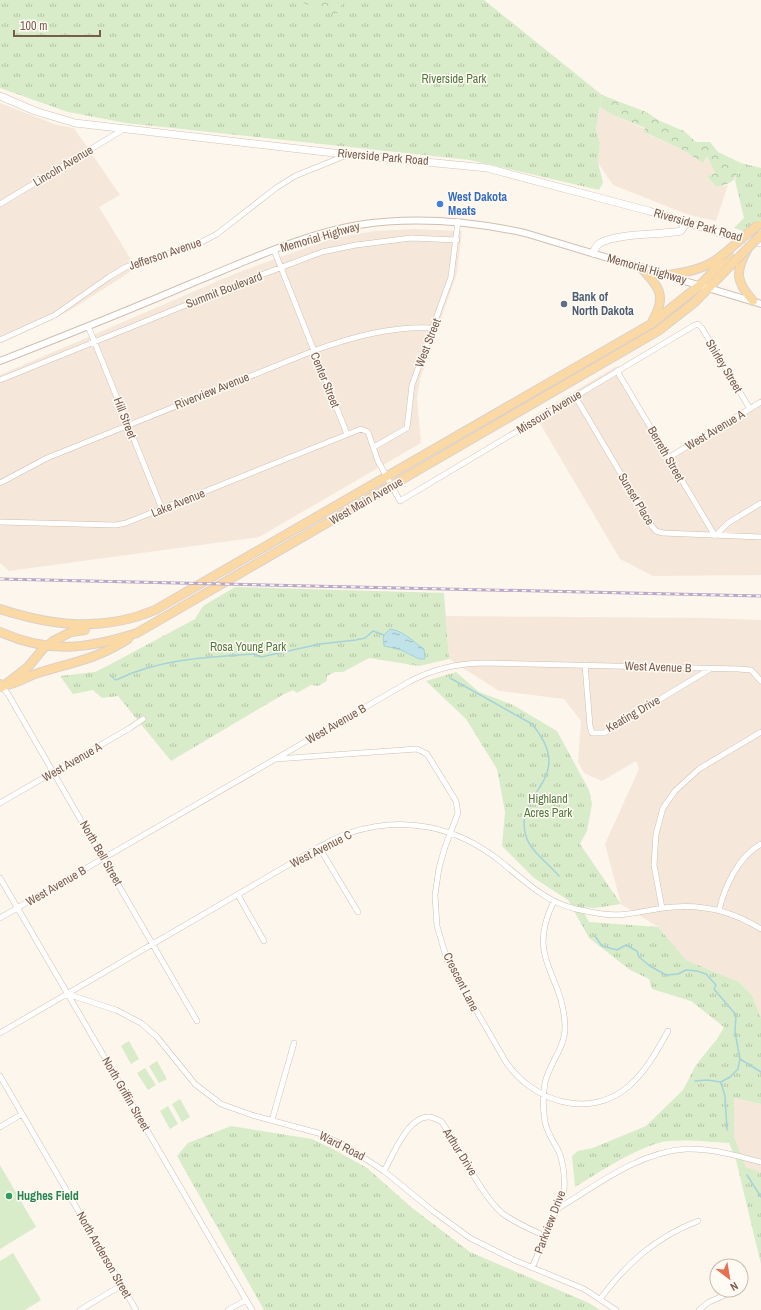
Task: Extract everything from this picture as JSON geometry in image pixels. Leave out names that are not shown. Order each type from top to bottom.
[{"type":"main road","name":"Riverside Park Road","points":[[0,96],[35,110],[75,123],[487,168],[761,243]]},
{"type":"main road","points":[[592,253],[599,244],[604,241],[631,236],[681,231],[686,223]]},
{"type":"main road","points":[[669,275],[696,270],[708,265],[720,257],[759,223]]},
{"type":"main road","name":"Memorial Highway","points":[[700,285],[759,223]]},
{"type":"main road","points":[[710,288],[761,235]]},
{"type":"main road","points":[[750,246],[742,260],[739,271],[740,285],[753,301]]},
{"type":"main road","points":[[641,268],[655,283],[661,298],[658,312],[651,324]]},
{"type":"main road","name":"West Main Avenue","points":[[0,609],[50,622],[73,625],[112,623],[145,614],[176,598],[385,476],[651,324],[700,285]]},
{"type":"main road","name":"West Main Avenue","points":[[0,632],[20,639],[48,645],[78,648],[91,646],[137,633],[658,331],[710,288]]},
{"type":"main road","points":[[2,686],[28,667],[48,645],[58,637],[71,632],[121,626],[145,614]]},
{"type":"main road","points":[[2,686],[12,684],[38,673],[94,658],[137,633]]},
{"type":"street","name":"Lincoln Avenue","points":[[0,204],[126,128]]},
{"type":"street","name":"Jefferson Avenue","points":[[0,340],[55,315],[109,277],[126,267],[198,244],[211,238],[276,188],[295,176],[348,154]]},
{"type":"street","name":"Memorial Highway","points":[[0,361],[274,250],[315,236],[358,225],[413,220],[458,221],[526,233],[761,304]]},
{"type":"street","name":"West Street","points":[[374,447],[407,428],[412,385],[449,284],[457,240],[458,221]]},
{"type":"street","name":"Summit Boulevard","points":[[0,380],[322,252],[356,245],[411,238],[457,240]]},
{"type":"street","name":"Center Street","points":[[274,250],[347,434]]},
{"type":"street","name":"Missouri Avenue","points":[[391,486],[400,501],[698,324]]},
{"type":"street","name":"Shirley Street","points":[[698,324],[702,328],[750,409]]},
{"type":"street","name":"Hill Street","points":[[88,326],[162,510]]},
{"type":"street","name":"Riverview Avenue","points":[[0,484],[46,458],[348,338],[383,331],[417,327],[433,328]]},
{"type":"street","name":"Berreth Street","points":[[617,371],[715,536]]},
{"type":"street","name":"Sunset Place","points":[[575,396],[654,528],[663,533],[761,537]]},
{"type":"street","name":"West Avenue A","points":[[668,458],[761,402]]},
{"type":"street","points":[[347,434],[365,429],[368,432],[378,461],[391,486]]},
{"type":"street","name":"Lake Avenue","points":[[0,522],[116,526],[162,510],[347,434]]},
{"type":"street","points":[[715,536],[728,524],[761,503]]},
{"type":"street","name":"West Avenue B","points":[[0,918],[415,679],[441,668],[478,663],[711,668],[751,670],[761,680]]},
{"type":"street","name":"Keating Drive","points":[[585,665],[590,726],[592,733],[604,732],[711,668]]},
{"type":"street","name":"North Bell Street","points":[[2,686],[104,858],[196,1021]]},
{"type":"street","name":"West Avenue A","points":[[0,803],[143,719]]},
{"type":"street","points":[[662,908],[654,865],[656,834],[663,808],[675,791],[699,769],[761,732]]},
{"type":"street","name":"Crescent Lane","points":[[276,759],[417,749],[427,754],[456,801],[458,813],[439,868],[435,895],[437,926],[447,960],[465,994],[514,1074],[532,1088],[558,1102],[575,1104],[591,1103],[609,1098],[628,1087],[642,1073],[668,1031]]},
{"type":"street","name":"West Avenue C","points":[[0,1033],[319,847],[348,833],[373,826],[398,824],[426,826],[463,837],[484,849],[527,884],[554,901],[574,909],[604,915],[635,914],[662,908],[697,907],[734,914],[761,929]]},
{"type":"street","points":[[719,910],[722,896],[739,864],[761,844]]},
{"type":"street","points":[[319,847],[358,912]]},
{"type":"street","name":"North Griffin Street","points":[[0,878],[252,1310]]},
{"type":"street","points":[[238,895],[264,941]]},
{"type":"street","name":"Parkview Drive","points":[[532,1268],[564,1191],[565,1177],[564,1166],[545,1123],[545,1083],[560,1050],[565,1029],[564,1011],[560,992],[546,962],[543,948],[543,933],[548,914],[554,901]]},
{"type":"street","name":"Ward Road","points":[[67,994],[122,1013],[141,1023],[157,1037],[193,1081],[221,1104],[318,1133],[346,1146],[384,1171],[433,1211],[470,1238],[532,1268],[584,1289],[616,1310]]},
{"type":"street","points":[[272,1120],[294,1043]]},
{"type":"street","name":"North Anderson Street","points":[[0,1076],[136,1310]]},
{"type":"street","points":[[0,1127],[22,1114]]},
{"type":"street","name":"Arthur Drive","points":[[384,1171],[410,1126],[420,1119],[430,1117],[441,1121],[489,1199],[501,1212],[518,1224],[545,1236]]},
{"type":"street","points":[[557,1209],[631,1165],[656,1154],[687,1149],[718,1152],[761,1162]]},
{"type":"street","points":[[600,1299],[625,1268],[645,1250],[669,1233],[698,1221]]},
{"type":"street","points":[[80,1310],[122,1285]]},
{"type":"street","points":[[699,1310],[709,1302],[718,1298]]},
{"type":"street","points":[[228,1310],[246,1300]]},
{"type":"shaded area","points":[[0,103],[57,125],[74,128],[120,195],[99,207],[136,268],[69,311],[0,343]]},
{"type":"shaded area","points":[[600,107],[613,115],[645,129],[649,135],[681,149],[703,163],[707,156],[715,173],[707,178],[716,187],[728,185],[716,221],[686,214],[613,185],[598,163],[600,143],[596,129]]},
{"type":"shaded area","points":[[414,229],[462,231],[457,273],[420,379],[417,397],[421,443],[259,537],[9,571],[0,563],[0,375],[239,272],[331,239],[374,231]]},
{"type":"shaded area","points":[[617,366],[668,454],[761,398],[761,575],[653,576],[620,559],[535,415]]},
{"type":"shaded area","points":[[446,616],[709,618],[761,620],[761,1018],[752,995],[739,982],[686,960],[658,927],[621,904],[605,844],[639,769],[636,761],[602,781],[584,773],[578,762],[581,721],[564,699],[499,691],[449,659]]},
{"type":"shaded area","points":[[734,1098],[761,1104],[761,1172],[746,1167],[734,1138]]},
{"type":"green space","name":"Riverside Park","points":[[0,0],[484,0],[602,95],[596,129],[600,143],[598,163],[603,182],[599,190],[470,160],[126,123],[68,112],[0,88]]},
{"type":"green space","points":[[296,0],[344,0],[335,18],[322,7],[313,7]]},
{"type":"green space","points":[[602,95],[646,112],[660,121],[684,131],[696,142],[710,142],[718,152],[741,163],[735,177],[731,182],[716,187],[707,177],[715,173],[707,156],[703,163],[681,149],[644,132],[645,128],[613,115],[600,107]]},
{"type":"green space","points":[[741,163],[761,168],[761,237],[734,228],[744,218],[735,180]]},
{"type":"green space","name":"Rosa Young Park","points":[[235,587],[444,593],[449,659],[419,666],[369,658],[343,672],[335,672],[327,676],[327,681],[318,686],[311,685],[297,693],[293,690],[284,694],[171,761],[118,696],[102,698],[93,690],[73,694],[60,676],[95,672],[109,665],[195,619],[203,606]]},
{"type":"green space","name":"Highland Acres Park","points":[[456,672],[479,692],[513,705],[557,731],[589,790],[592,804],[587,831],[580,844],[621,904],[595,908],[581,907],[589,922],[658,927],[686,960],[739,982],[752,995],[761,1018],[761,1104],[734,1098],[734,1137],[746,1167],[761,1172],[761,1264],[736,1160],[729,1143],[674,1141],[658,1143],[625,1157],[575,1187],[572,1156],[578,1151],[593,1148],[646,1126],[683,1090],[696,1065],[717,1039],[724,1027],[691,1001],[652,989],[649,979],[630,970],[589,938],[568,900],[534,878],[502,846],[505,812],[497,769],[466,719],[426,681]]},
{"type":"green space","points":[[129,1041],[139,1059],[131,1064],[121,1046]]},
{"type":"green space","points":[[157,1061],[167,1079],[159,1083],[149,1066]]},
{"type":"green space","points":[[145,1068],[156,1085],[148,1090],[137,1073]]},
{"type":"green space","points":[[180,1099],[190,1117],[182,1122],[172,1104]]},
{"type":"green space","points":[[168,1106],[178,1124],[170,1129],[160,1111]]},
{"type":"green space","points":[[231,1126],[312,1139],[333,1149],[367,1168],[411,1207],[470,1252],[589,1303],[600,1310],[264,1310],[177,1156],[188,1143]]},
{"type":"green space","name":"Hughes Field","points":[[0,1165],[36,1227],[0,1249]]},
{"type":"green space","points":[[13,1253],[41,1300],[25,1310],[0,1310],[0,1261]]},
{"type":"water","points":[[390,629],[403,634],[424,649],[425,659],[419,659],[401,650],[384,646],[383,636]]},
{"type":"waterway","points":[[111,676],[116,680],[132,673],[166,663],[184,660],[254,654],[261,657],[320,644],[365,638],[373,631],[384,635]]},
{"type":"waterway","points":[[450,678],[532,724],[545,743],[549,759],[547,773],[528,808],[524,821],[526,836],[531,847],[559,876]]},
{"type":"waterway","points":[[595,936],[602,946],[617,950],[626,945],[637,951],[639,957],[650,966],[666,975],[678,974],[686,970],[706,974],[716,985],[714,989],[736,1015],[735,1032],[740,1059],[761,1072]]},
{"type":"waterway","points":[[695,1081],[707,1080],[721,1082],[730,1077],[738,1069],[740,1059]]},
{"type":"waterway","points":[[721,1083],[725,1096],[727,1130]]},
{"type":"waterway","points":[[747,1175],[761,1197]]},
{"type":"railway","points":[[0,579],[761,596]]},
{"type":"place","name":"West Dakota Meats","points":[[440,204]]},
{"type":"place","name":"Bank of North Dakota","points":[[564,304]]},
{"type":"place","name":"Hughes Field","points":[[9,1196]]}]
